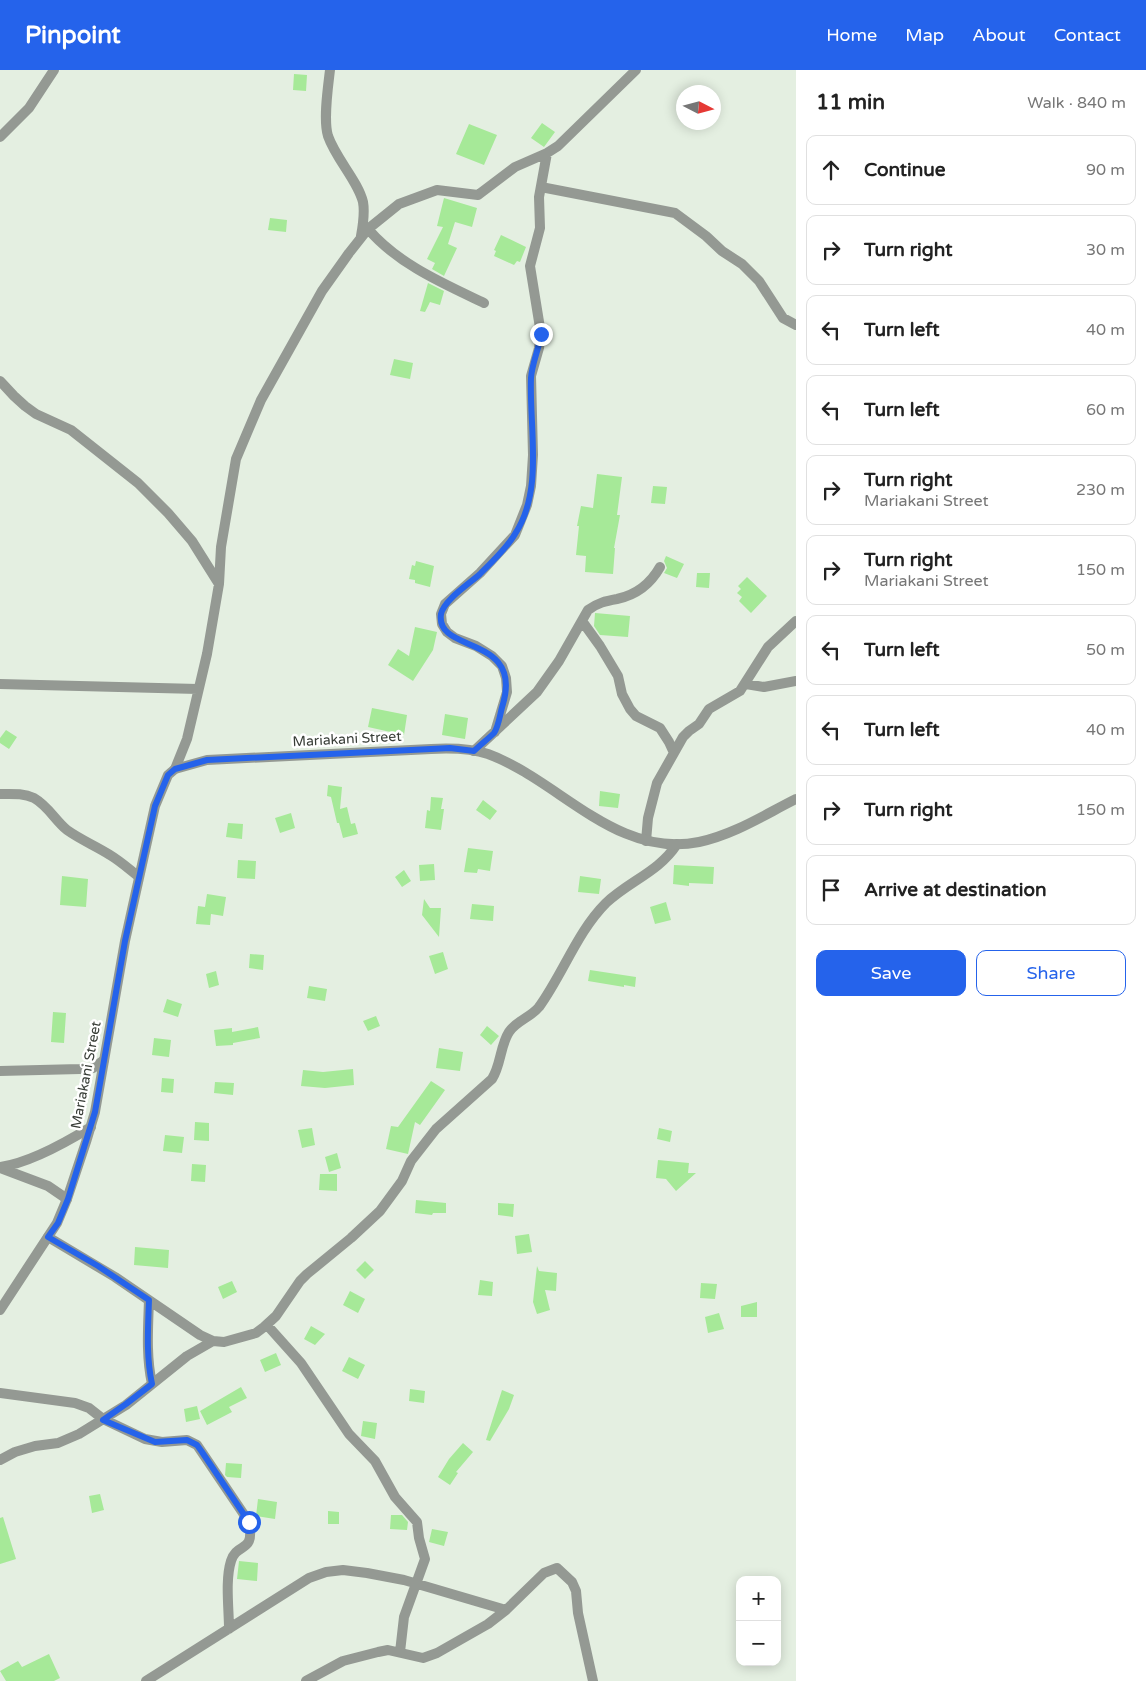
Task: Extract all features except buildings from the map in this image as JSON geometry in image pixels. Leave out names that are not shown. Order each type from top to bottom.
[{"type":"street","points":[[0,136],[29,108],[54,70]]},
{"type":"street","points":[[330,70],[327,99],[327,134],[361,195],[364,212],[361,238]]},
{"type":"street","points":[[175,769],[187,739],[208,654],[219,584],[221,547],[236,459],[262,400],[322,291],[368,229],[399,204],[437,190],[478,195],[515,167],[558,146],[636,70]]},
{"type":"street","points":[[495,732],[507,692],[506,678],[502,666],[492,656],[476,646],[455,638],[446,632],[442,624],[441,614],[445,604],[480,574],[515,534],[527,505],[531,486],[533,455],[531,376],[541,334],[530,266],[540,228],[541,187],[547,153]]},
{"type":"street","points":[[541,187],[675,213],[699,230],[722,251],[742,264],[759,281],[783,318],[796,326]]},
{"type":"street","points":[[368,229],[382,244],[425,274],[484,303]]},
{"type":"street","points":[[0,381],[25,406],[36,414],[71,430],[138,483],[192,541],[219,584]]},
{"type":"street","points":[[474,751],[537,692],[559,662],[588,610],[594,605],[628,596],[638,591],[647,584],[660,567]]},
{"type":"street","points":[[582,621],[618,676],[622,694],[630,708],[636,716],[660,728],[674,753]]},
{"type":"street","points":[[646,841],[648,818],[657,783],[689,731],[703,720],[709,709],[740,691],[768,647],[796,621]]},
{"type":"street","points":[[746,684],[764,687],[796,681]]},
{"type":"street","points":[[0,684],[198,689]]},
{"type":"street","name":"Mariakani Street","points":[[0,1310],[58,1223],[68,1199],[95,1112],[125,941],[155,806],[168,775],[175,769],[207,760],[450,748],[474,751],[488,754],[508,764],[581,810],[624,832],[646,841],[677,844],[699,842],[732,832],[796,799]]},
{"type":"street","points":[[0,794],[22,794],[39,801],[65,828],[80,839],[112,856],[138,876]]},
{"type":"street","points":[[48,1237],[98,1266],[200,1335],[213,1341],[224,1342],[256,1333],[276,1316],[307,1274],[380,1211],[402,1181],[411,1161],[436,1129],[492,1080],[497,1072],[508,1034],[512,1027],[535,1012],[539,1007],[582,935],[605,904],[669,856],[677,844]]},
{"type":"street","points":[[0,1071],[80,1070],[93,1068],[104,1060]]},
{"type":"street","points":[[0,1168],[60,1146],[91,1127]]},
{"type":"street","points":[[0,1168],[48,1186],[68,1199]]},
{"type":"street","points":[[149,1300],[147,1348],[152,1384]]},
{"type":"street","points":[[267,1324],[301,1363],[349,1434],[374,1461],[395,1497],[417,1522],[425,1559],[404,1617],[400,1652]]},
{"type":"street","points":[[0,1460],[15,1452],[35,1446],[58,1443],[79,1434],[126,1404],[187,1356],[213,1341]]},
{"type":"street","points":[[0,1393],[75,1403],[89,1408],[103,1420],[155,1442],[187,1440],[192,1442],[202,1452],[249,1522],[251,1535],[250,1541],[246,1546],[232,1557],[230,1567],[229,1628]]},
{"type":"street","points":[[306,1681],[343,1661],[388,1650],[423,1658],[437,1653],[488,1624],[506,1610],[544,1573],[553,1568],[559,1568],[572,1582],[576,1591],[578,1613],[593,1681]]},
{"type":"street","points":[[146,1681],[309,1578],[326,1572],[351,1571],[417,1584],[506,1610]]},
{"type":"route","points":[[249,1522],[197,1445],[187,1440],[155,1442],[103,1420],[152,1384],[147,1348],[149,1300],[98,1266],[48,1237],[58,1223],[68,1199],[95,1112],[138,876],[155,806],[168,775],[175,769],[207,760],[450,748],[474,751],[495,732],[507,692],[506,678],[502,666],[492,656],[476,646],[455,638],[446,632],[442,624],[441,614],[445,604],[480,574],[498,554],[515,534],[522,520],[531,486],[533,455],[531,376],[541,334]]}]
